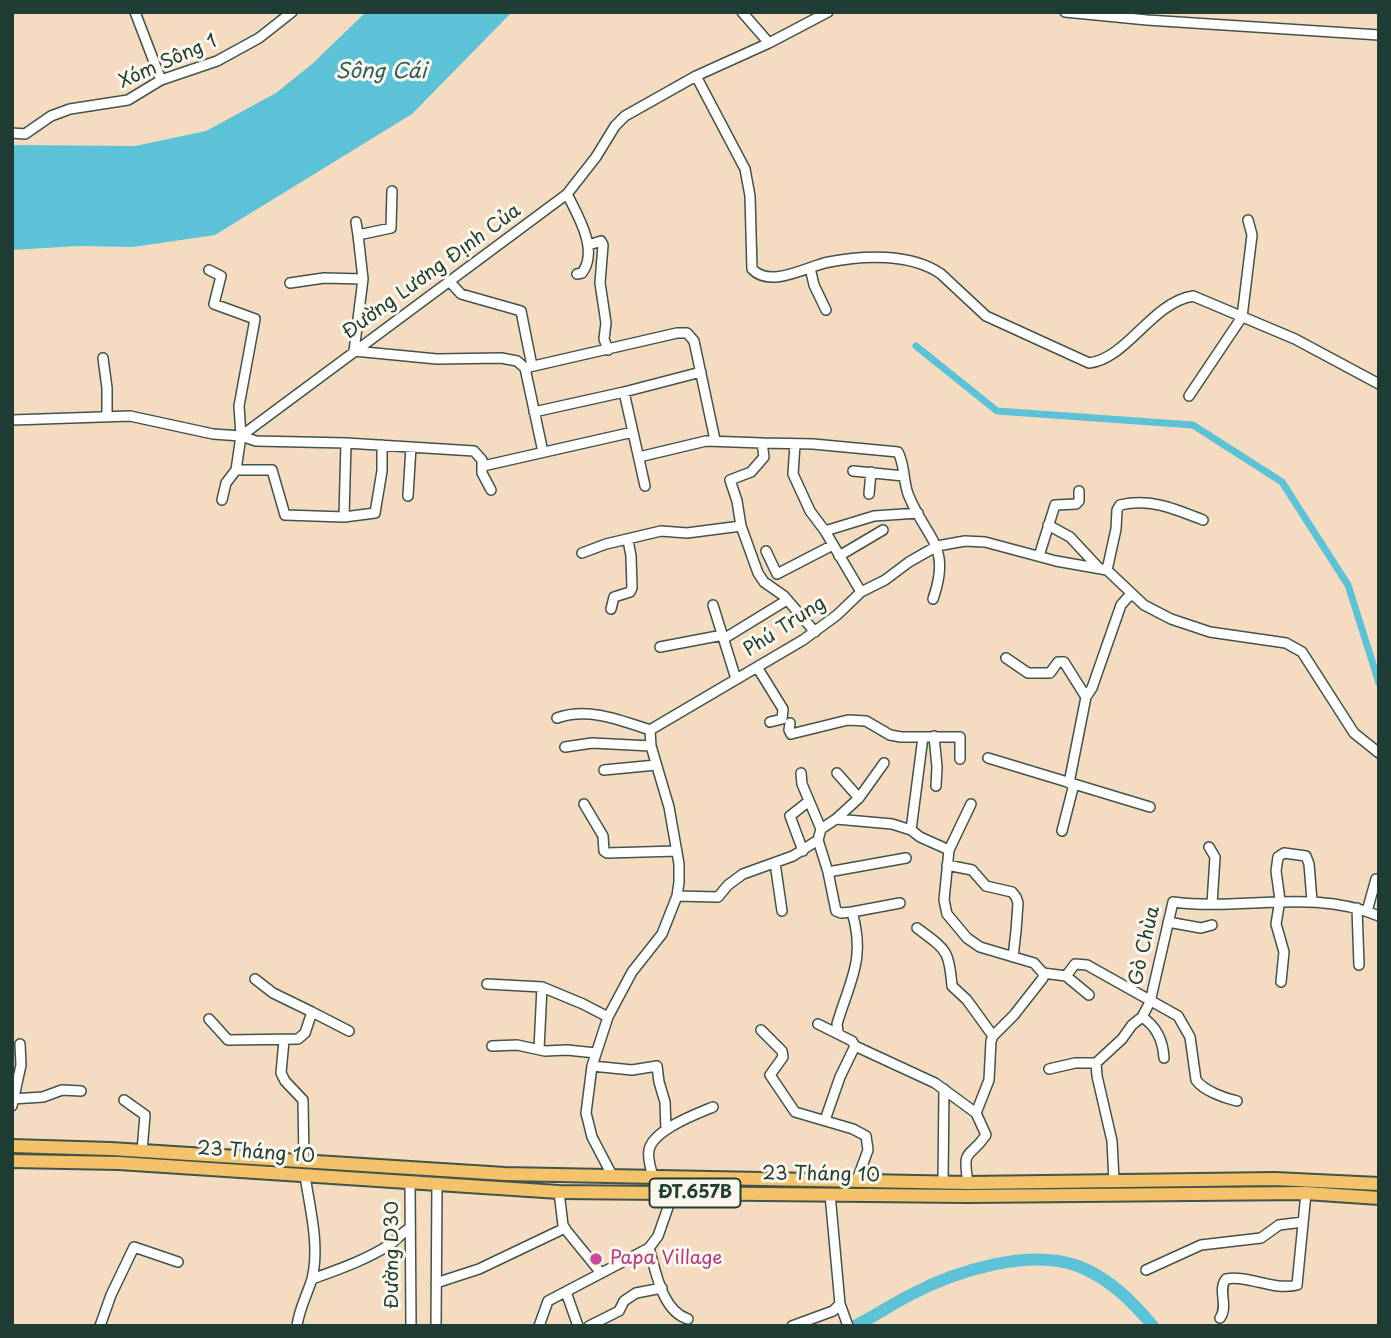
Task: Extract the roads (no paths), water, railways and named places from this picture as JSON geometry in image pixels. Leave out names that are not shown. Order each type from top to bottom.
[{"type":"main road","name":"23 Tháng 10","points":[[12,1146],[613,1177],[968,1183],[1275,1179],[1379,1184]]},
{"type":"main road","name":"23 Tháng 10","points":[[12,1161],[129,1163],[559,1192],[967,1196],[1306,1193],[1379,1198]]},
{"type":"main road","points":[[304,1161],[305,1176]]},
{"type":"main road","points":[[410,1168],[410,1183]]},
{"type":"main road","points":[[437,1170],[437,1185]]},
{"type":"main road","points":[[830,1180],[830,1194]]},
{"type":"street","points":[[135,12],[162,80]]},
{"type":"street","name":"Xóm Sông 1","points":[[12,134],[25,134],[51,116],[70,109],[128,100],[162,80],[217,61],[259,37],[292,12]]},
{"type":"street","points":[[742,12],[769,43]]},
{"type":"street","name":"Đường Lương Định Của","points":[[241,436],[567,194],[625,116],[696,76],[769,43],[828,12]]},
{"type":"street","points":[[1065,12],[1379,35]]},
{"type":"street","points":[[696,76],[744,169],[750,196],[752,269],[763,276],[774,277],[828,262],[867,258],[902,260],[934,269],[986,316],[1090,363],[1113,353],[1176,300],[1193,296],[1295,339],[1379,384]]},
{"type":"street","points":[[358,235],[391,228],[392,191]]},
{"type":"street","points":[[567,194],[589,244],[586,268],[577,274]]},
{"type":"street","points":[[1189,396],[1242,317],[1252,235],[1248,220]]},
{"type":"street","points":[[356,222],[363,279],[354,351],[438,359],[501,358],[517,361],[528,367],[677,333],[688,333],[694,341],[715,440]]},
{"type":"street","points":[[589,244],[601,241],[603,245],[600,283],[606,323],[604,338],[608,350]]},
{"type":"street","points":[[810,268],[814,285],[826,310]]},
{"type":"street","points":[[209,270],[221,276],[214,303],[255,318],[239,406],[241,436],[236,470],[226,483],[222,500]]},
{"type":"street","points":[[290,284],[324,278],[363,279]]},
{"type":"street","points":[[449,281],[461,295],[521,312],[534,412],[543,452]]},
{"type":"street","points":[[103,358],[107,416]]},
{"type":"street","points":[[534,412],[701,372]]},
{"type":"street","points":[[624,392],[645,486]]},
{"type":"street","points":[[12,420],[107,416],[147,418],[256,441],[346,443],[474,451],[482,460],[484,480],[491,490]]},
{"type":"street","points":[[483,466],[633,432]]},
{"type":"street","points":[[639,457],[715,440],[898,452],[908,492],[937,547],[941,568],[933,599]]},
{"type":"street","points":[[344,517],[346,443]]},
{"type":"street","points":[[762,443],[764,457],[751,472],[730,480],[741,526],[758,573],[764,582],[788,600],[815,632]]},
{"type":"street","points":[[795,444],[793,474],[810,511],[825,530],[861,592]]},
{"type":"street","points":[[236,470],[272,470],[285,515],[344,517],[375,513],[382,471],[382,445]]},
{"type":"street","points":[[408,496],[411,447]]},
{"type":"street","points":[[853,471],[904,475]]},
{"type":"street","points":[[869,494],[871,472]]},
{"type":"street","points":[[1039,556],[1055,505],[1076,504],[1079,501],[1079,492]]},
{"type":"street","points":[[1102,569],[1116,530],[1117,510],[1121,505],[1134,502],[1158,503],[1203,520]]},
{"type":"street","points":[[825,530],[874,516],[918,513]]},
{"type":"street","points":[[1048,525],[1070,537],[1102,569],[1154,612],[1210,632],[1286,643],[1301,653],[1354,733],[1379,754]]},
{"type":"street","points":[[582,553],[606,544],[661,531],[687,533],[741,526]]},
{"type":"street","points":[[839,556],[883,530]]},
{"type":"street","points":[[611,609],[614,597],[630,592],[632,588],[628,540]]},
{"type":"street","name":"Phú Trung","points":[[649,730],[815,632],[861,592],[937,547],[956,541],[974,541],[1102,569]]},
{"type":"street","points":[[766,551],[777,574],[833,545]]},
{"type":"street","points":[[1062,831],[1086,697],[1092,688],[1121,605],[1129,596],[1133,596]]},
{"type":"street","points":[[660,647],[724,637],[788,600]]},
{"type":"street","points":[[713,605],[736,679]]},
{"type":"street","points":[[1006,658],[1030,673],[1050,673],[1058,662],[1065,662],[1086,697]]},
{"type":"street","points":[[757,667],[783,709],[782,719],[770,722]]},
{"type":"street","points":[[557,718],[578,712],[622,720],[649,730],[669,807],[680,872],[677,896],[662,934],[632,972],[608,1017],[592,1066],[586,1113],[592,1137],[613,1177]]},
{"type":"street","points":[[790,723],[789,730],[792,734],[848,720],[866,721],[901,737],[960,737],[960,759]]},
{"type":"street","points":[[934,736],[936,786]]},
{"type":"street","points":[[911,830],[923,737]]},
{"type":"street","points":[[565,747],[592,743],[651,746]]},
{"type":"street","points":[[988,758],[1150,807]]},
{"type":"street","points":[[821,829],[859,797],[884,763]]},
{"type":"street","points":[[604,770],[656,765]]},
{"type":"street","points":[[801,773],[802,785],[821,829],[818,840],[836,911],[852,912],[900,903]]},
{"type":"street","points":[[837,773],[859,797]]},
{"type":"street","points":[[803,850],[790,816],[809,801]]},
{"type":"street","points":[[584,804],[600,830],[604,851],[607,853],[677,851]]},
{"type":"street","points":[[971,804],[949,850],[944,900],[947,914],[976,945],[1034,963],[1043,973],[1066,976],[1089,995]]},
{"type":"street","points":[[836,819],[892,824],[911,830],[949,850]]},
{"type":"street","points":[[677,896],[718,897],[728,884],[743,874],[775,863],[818,840]]},
{"type":"street","points":[[1209,846],[1215,857],[1212,904]]},
{"type":"street","points":[[1281,982],[1284,952],[1276,924],[1280,901],[1276,871],[1278,857],[1284,853],[1306,856],[1312,901]]},
{"type":"street","points":[[828,872],[906,858]]},
{"type":"street","points":[[775,863],[782,911]]},
{"type":"street","points":[[947,865],[972,870],[986,886],[1012,892],[1016,897],[1018,903],[1013,957]]},
{"type":"street","points":[[1360,965],[1362,909],[1376,879],[1379,880]]},
{"type":"street","name":"Gò Chùa","points":[[1096,1063],[1116,1046],[1142,1017],[1150,1002],[1173,902],[1212,904],[1312,901],[1362,909],[1379,916]]},
{"type":"street","points":[[838,1032],[858,954],[858,933],[852,912]]},
{"type":"street","points":[[1168,922],[1201,928],[1212,925]]},
{"type":"street","points":[[917,928],[943,948],[950,959],[952,986],[967,1000],[993,1036]]},
{"type":"street","points":[[1066,976],[1075,964],[1080,963],[1173,1013],[1187,1028],[1196,1080],[1223,1097],[1237,1101]]},
{"type":"street","points":[[976,1113],[989,1080],[993,1036],[1014,1015],[1043,978],[1043,973]]},
{"type":"street","points":[[255,979],[273,993],[349,1031]]},
{"type":"street","points":[[487,984],[542,987],[583,1003],[608,1017]]},
{"type":"street","points":[[539,1049],[542,987]]},
{"type":"street","points":[[209,1019],[228,1040],[284,1040],[302,1037],[312,1012]]},
{"type":"street","points":[[1142,1017],[1158,1033],[1164,1058]]},
{"type":"street","points":[[818,1024],[838,1032],[855,1046],[944,1088],[976,1113],[986,1135],[966,1154],[968,1183]]},
{"type":"street","points":[[761,1030],[782,1052],[783,1057],[770,1075],[787,1102],[800,1116],[825,1120],[866,1136],[868,1150],[857,1180]]},
{"type":"street","points":[[284,1040],[281,1073],[303,1100],[304,1161]]},
{"type":"street","points":[[20,1044],[21,1065],[13,1102],[43,1097],[62,1090],[81,1091]]},
{"type":"street","points":[[492,1046],[517,1045],[545,1051],[596,1053]]},
{"type":"street","points":[[825,1120],[840,1077],[855,1046]]},
{"type":"street","points":[[1049,1069],[1075,1063],[1096,1063],[1112,1141],[1114,1181]]},
{"type":"street","points":[[592,1066],[632,1070],[657,1066],[665,1102],[666,1130]]},
{"type":"street","points":[[943,1182],[944,1088]]},
{"type":"street","points":[[124,1100],[145,1115],[142,1151]]},
{"type":"street","points":[[653,1177],[649,1147],[666,1130],[713,1107]]},
{"type":"street","points":[[297,1326],[300,1308],[312,1279],[314,1242],[305,1176]]},
{"type":"street","name":"Đường D30","points":[[410,1183],[411,1326]]},
{"type":"street","points":[[436,1326],[437,1185]]},
{"type":"street","points":[[559,1192],[565,1228],[601,1273]]},
{"type":"street","points":[[539,1326],[543,1308],[548,1301],[649,1248],[658,1236],[673,1193]]},
{"type":"street","points":[[1220,1318],[1224,1308],[1223,1284],[1226,1279],[1242,1277],[1259,1284],[1297,1285],[1306,1193]]},
{"type":"street","points":[[830,1194],[839,1304],[847,1325]]},
{"type":"street","points":[[1146,1270],[1201,1245],[1261,1238],[1279,1225],[1303,1222]]},
{"type":"street","points":[[312,1279],[390,1245],[410,1228]]},
{"type":"street","points":[[436,1283],[479,1269],[565,1228]]},
{"type":"street","points":[[100,1326],[111,1295],[134,1247],[178,1262]]},
{"type":"street","points":[[649,1248],[670,1307],[688,1319]]},
{"type":"street","points":[[589,1326],[619,1311],[624,1301],[636,1293],[662,1288]]},
{"type":"street","points":[[566,1292],[578,1326]]},
{"type":"street","points":[[792,1326],[833,1311],[839,1304]]},
{"type":"water","name":"Sông Cái","points":[[366,12],[512,12],[412,114],[215,235],[133,247],[79,246],[12,250],[12,145],[135,146],[206,131],[276,93],[312,64]]},
{"type":"waterway","points":[[916,346],[997,411],[1193,425],[1282,482],[1348,585],[1379,683]]},
{"type":"waterway","points":[[855,1326],[912,1294],[950,1277],[993,1265],[1038,1260],[1059,1261],[1078,1266],[1100,1277],[1128,1299],[1153,1326]]},
{"type":"place","name":"Papa Village","points":[[596,1259]]}]
